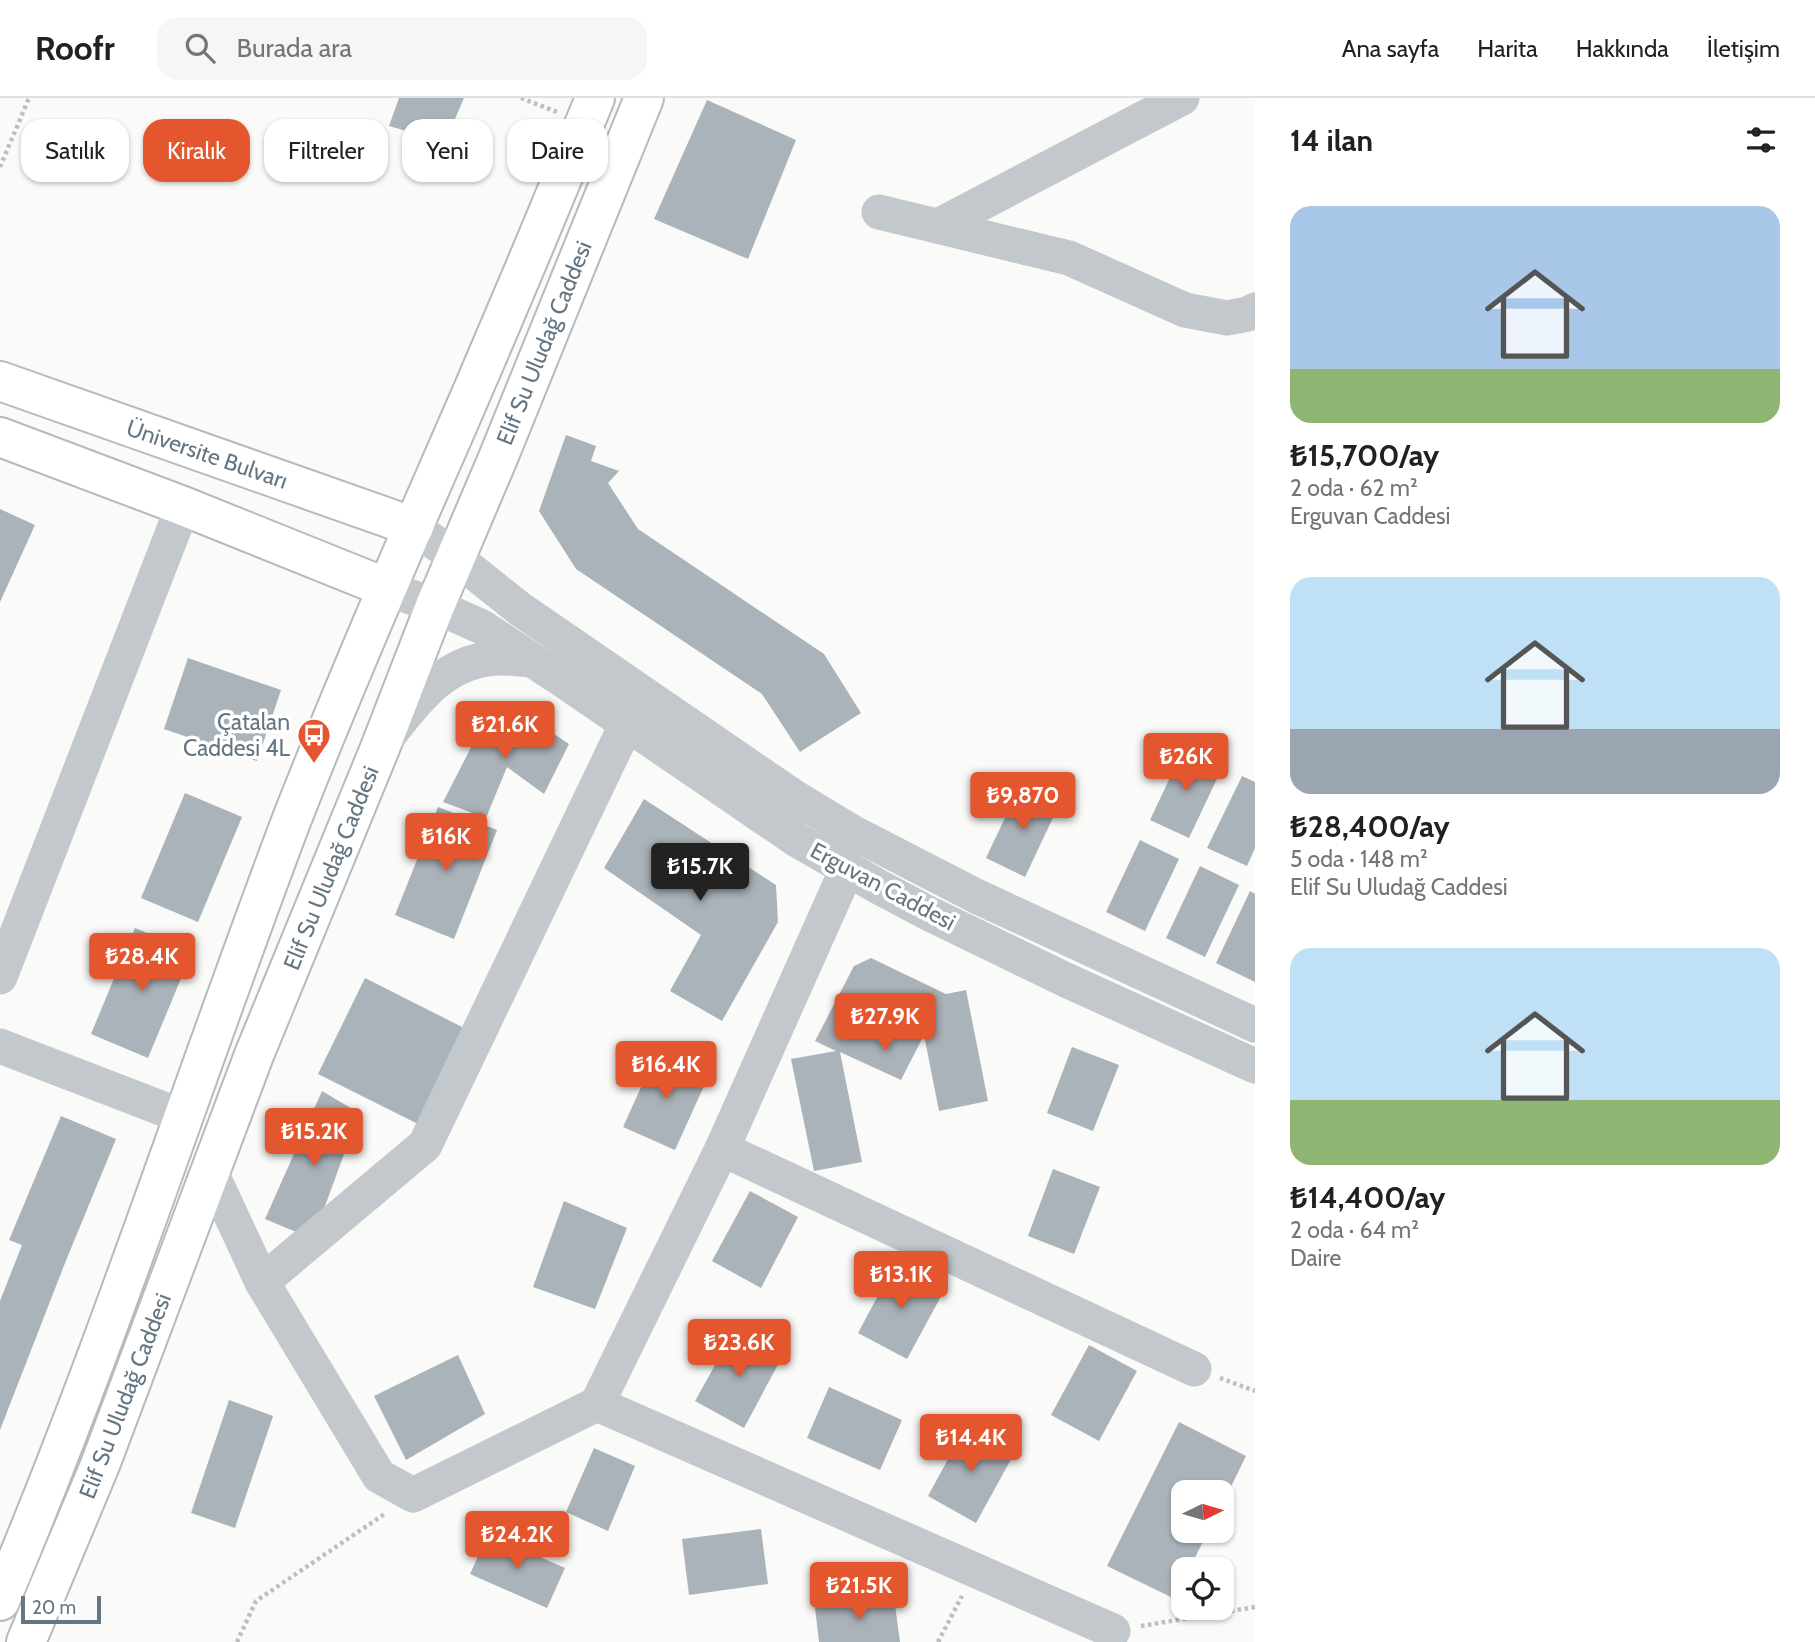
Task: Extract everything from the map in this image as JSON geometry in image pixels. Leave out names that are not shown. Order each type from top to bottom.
[{"type":"main road","name":"Elif Su Uludağ Caddesi","points":[[0,1601],[119,1296],[291,821],[595,98]]},
{"type":"main road","name":"Elif Su Uludağ Caddesi","points":[[26,1642],[100,1465],[254,1055],[644,98]]},
{"type":"main road","name":"Üniversite Bulvarı","points":[[0,381],[414,527]]},
{"type":"main road","points":[[0,437],[183,506],[387,588]]},
{"type":"street","points":[[938,226],[1182,98]]},
{"type":"street","points":[[880,212],[1069,258],[1185,310],[1227,318],[1255,310]]},
{"type":"street","points":[[0,976],[183,506]]},
{"type":"street","points":[[414,527],[531,617],[794,797],[852,832],[976,897],[1255,1025]]},
{"type":"street","name":"Erguvan Caddesi","points":[[387,588],[482,627],[797,840],[847,869],[928,913],[1255,1066]]},
{"type":"street","points":[[380,748],[430,686],[453,671],[475,662],[497,658],[532,660]]},
{"type":"street","points":[[262,1282],[425,1145],[626,723]]},
{"type":"street","points":[[210,1170],[262,1282],[379,1476],[413,1495],[597,1404],[722,1149],[847,869]]},
{"type":"street","points":[[0,1046],[184,1117]]},
{"type":"street","points":[[722,1149],[1194,1369]]},
{"type":"street","points":[[597,1404],[1113,1631]]},
{"type":"path","points":[[0,167],[29,98]]},
{"type":"path","points":[[237,1642],[256,1601],[413,1495]]},
{"type":"path","points":[[937,1642],[975,1570]]},
{"type":"path","points":[[1113,1631],[1255,1607]]},
{"type":"building","points":[[399,98],[464,98],[455,119],[402,119],[402,130],[389,126]]},
{"type":"building","points":[[707,100],[796,140],[748,259],[654,219]]},
{"type":"building","points":[[566,435],[596,446],[591,461],[619,471],[608,483],[638,529],[824,654],[861,713],[800,752],[762,694],[576,569],[539,511]]},
{"type":"building","points":[[0,509],[35,525],[0,602]]},
{"type":"building","points":[[188,658],[281,690],[257,761],[164,729]]},
{"type":"building","points":[[518,710],[569,744],[544,794],[507,767],[486,818],[443,802],[482,726]]},
{"type":"building","points":[[1184,748],[1223,766],[1189,838],[1150,820]]},
{"type":"building","points":[[1242,776],[1255,782],[1255,848],[1247,866],[1207,848]]},
{"type":"building","points":[[1020,786],[1059,805],[1025,877],[986,858]]},
{"type":"building","points":[[185,793],[242,817],[198,922],[141,898]]},
{"type":"building","points":[[644,799],[776,885],[778,922],[722,1021],[670,991],[701,935],[604,868]]},
{"type":"building","points":[[438,807],[497,830],[454,939],[395,915]]},
{"type":"building","points":[[1140,840],[1179,859],[1145,931],[1106,912]]},
{"type":"building","points":[[1200,866],[1239,885],[1205,957],[1166,938]]},
{"type":"building","points":[[1250,891],[1255,894],[1255,982],[1216,963]]},
{"type":"building","points":[[135,928],[192,952],[148,1058],[91,1034]]},
{"type":"building","points":[[871,958],[946,994],[966,990],[988,1101],[939,1111],[924,1035],[901,1080],[840,1052],[862,1162],[814,1171],[791,1059],[836,1051],[815,1041],[854,966]]},
{"type":"building","points":[[365,978],[466,1029],[418,1124],[318,1074]]},
{"type":"building","points":[[1072,1047],[1119,1065],[1093,1131],[1047,1113]]},
{"type":"building","points":[[657,1052],[709,1075],[675,1150],[623,1127]]},
{"type":"building","points":[[322,1091],[359,1113],[313,1239],[265,1219]]},
{"type":"building","points":[[61,1116],[116,1139],[0,1430],[0,1301],[22,1245],[9,1240]]},
{"type":"building","points":[[1053,1169],[1100,1187],[1074,1254],[1028,1236]]},
{"type":"building","points":[[750,1191],[798,1217],[761,1288],[712,1261]]},
{"type":"building","points":[[564,1201],[627,1228],[595,1309],[533,1287]]},
{"type":"building","points":[[896,1262],[945,1289],[907,1359],[858,1333]]},
{"type":"building","points":[[734,1331],[782,1357],[744,1428],[695,1401]]},
{"type":"building","points":[[1089,1345],[1137,1371],[1099,1441],[1051,1415]]},
{"type":"building","points":[[458,1355],[485,1414],[406,1460],[374,1396]]},
{"type":"building","points":[[829,1387],[902,1420],[880,1470],[807,1438]]},
{"type":"building","points":[[229,1400],[273,1416],[235,1528],[191,1513]]},
{"type":"building","points":[[1179,1422],[1246,1456],[1234,1480],[1171,1480],[1171,1544],[1202,1544],[1195,1557],[1171,1557],[1171,1597],[1107,1566]]},
{"type":"building","points":[[966,1426],[1015,1452],[976,1523],[928,1496]]},
{"type":"building","points":[[594,1448],[635,1466],[608,1531],[566,1512]]},
{"type":"building","points":[[761,1529],[768,1584],[689,1595],[682,1539]]},
{"type":"building","points":[[488,1534],[565,1568],[547,1608],[470,1574]]},
{"type":"building","points":[[894,1597],[900,1642],[819,1642],[815,1608]]},
{"type":"place","name":"Çatalan Caddesi 4L","points":[[314,765]]}]
